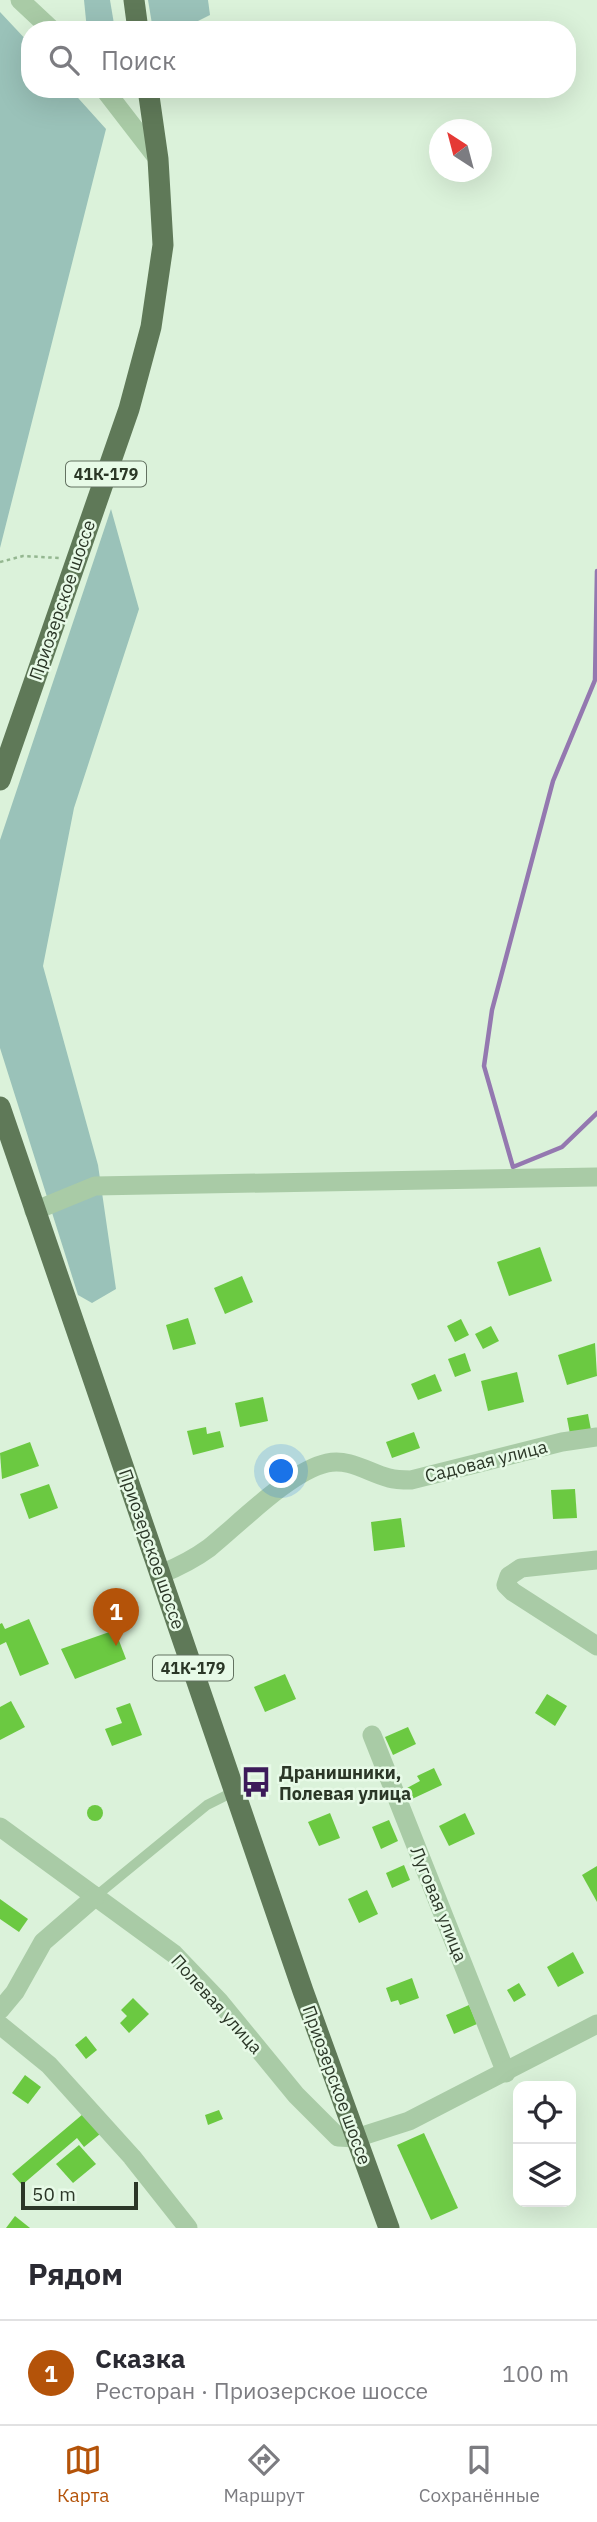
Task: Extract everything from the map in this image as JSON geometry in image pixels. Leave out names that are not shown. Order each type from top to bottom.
[{"type":"main road","points":[[134,0],[137,21]]},
{"type":"main road","name":"Приозерское шоссе","points":[[0,780],[129,409],[151,327],[163,245],[158,159],[149,98]]},
{"type":"main road","name":"Приозерское шоссе","points":[[0,1107],[355,2138],[389,2228]]},
{"type":"street","points":[[20,0],[42,21]]},
{"type":"street","points":[[111,98],[158,159]]},
{"type":"street","points":[[34,1211],[95,1186],[597,1177]]},
{"type":"street","name":"Садовая улица","points":[[161,1574],[206,1550],[273,1495],[301,1475],[327,1463],[354,1464],[390,1478],[411,1480],[562,1442],[597,1437]]},
{"type":"street","points":[[597,1560],[521,1568],[509,1576],[506,1585],[597,1646]]},
{"type":"street","name":"Луговая улица","points":[[372,1735],[506,2073]]},
{"type":"street","name":"Полевая улица","points":[[0,1827],[174,1954],[219,2001],[296,2095],[338,2137],[355,2138]]},
{"type":"street","points":[[0,2010],[15,1992],[43,1942],[96,1896]]},
{"type":"street","points":[[355,2138],[409,2121],[597,2024]]},
{"type":"street","points":[[0,2025],[49,2065],[132,2157],[188,2228]]},
{"type":"lane","points":[[96,1896],[207,1805],[235,1791]]},
{"type":"path","points":[[0,562],[23,556],[54,557],[76,562]]},
{"type":"shaded area","points":[[84,0],[110,0],[114,21],[86,21]]},
{"type":"shaded area","points":[[148,0],[208,0],[210,15],[198,21],[152,21]]},
{"type":"shaded area","points":[[0,12],[21,34],[21,98],[78,98],[106,129],[0,548]]},
{"type":"shaded area","points":[[111,509],[139,609],[74,808],[43,966],[98,1165],[116,1289],[92,1303],[78,1295],[0,1048],[0,840]]},
{"type":"building","points":[[540,1247],[552,1281],[509,1296],[497,1262]]},
{"type":"building","points":[[242,1276],[253,1302],[225,1314],[214,1288]]},
{"type":"building","points":[[188,1318],[196,1344],[173,1350],[166,1325]]},
{"type":"building","points":[[461,1319],[469,1335],[455,1342],[447,1326]]},
{"type":"building","points":[[491,1326],[499,1341],[483,1349],[475,1334]]},
{"type":"building","points":[[595,1343],[597,1376],[567,1385],[558,1355]]},
{"type":"building","points":[[465,1353],[471,1371],[455,1377],[448,1359]]},
{"type":"building","points":[[517,1372],[524,1402],[488,1411],[481,1381]]},
{"type":"building","points":[[435,1374],[442,1391],[418,1400],[411,1384]]},
{"type":"building","points":[[263,1397],[268,1421],[240,1427],[235,1403]]},
{"type":"building","points":[[588,1414],[591,1430],[570,1434],[567,1418]]},
{"type":"building","points":[[206,1427],[207,1434],[220,1431],[224,1447],[193,1455],[187,1431]]},
{"type":"building","points":[[414,1432],[420,1448],[392,1458],[386,1442]]},
{"type":"building","points":[[30,1442],[39,1466],[2,1479],[0,1453]]},
{"type":"building","points":[[49,1484],[58,1508],[29,1519],[20,1494]]},
{"type":"building","points":[[575,1489],[577,1518],[553,1519],[551,1490]]},
{"type":"building","points":[[401,1518],[405,1547],[374,1551],[371,1522]]},
{"type":"building","points":[[29,1619],[49,1664],[20,1676],[6,1642],[0,1645],[0,1624],[2,1623],[5,1629]]},
{"type":"building","points":[[115,1630],[126,1659],[75,1679],[61,1649]]},
{"type":"building","points":[[285,1674],[296,1699],[265,1712],[254,1687]]},
{"type":"building","points":[[547,1694],[567,1706],[555,1726],[535,1713]]},
{"type":"building","points":[[11,1701],[25,1727],[0,1740],[0,1707]]},
{"type":"building","points":[[130,1703],[142,1735],[112,1746],[105,1729],[122,1723],[116,1708]]},
{"type":"building","points":[[408,1727],[416,1744],[393,1755],[385,1737]]},
{"type":"building","points":[[434,1768],[442,1785],[412,1799],[407,1788],[420,1781],[417,1776]]},
{"type":"building","points":[[95,1805],[103,1813],[95,1821],[87,1813]]},
{"type":"building","points":[[330,1813],[340,1838],[319,1846],[308,1822]]},
{"type":"building","points":[[465,1813],[475,1834],[449,1846],[439,1826]]},
{"type":"building","points":[[389,1820],[398,1841],[381,1849],[372,1827]]},
{"type":"building","points":[[404,1865],[410,1880],[392,1888],[386,1873]]},
{"type":"building","points":[[597,1866],[597,1902],[582,1875]]},
{"type":"building","points":[[367,1890],[378,1914],[359,1923],[348,1899]]},
{"type":"building","points":[[0,1899],[28,1919],[19,1932],[0,1919]]},
{"type":"building","points":[[573,1952],[584,1973],[558,1987],[547,1967]]},
{"type":"building","points":[[412,1978],[419,1998],[400,2005],[398,2000],[391,2002],[386,1988]]},
{"type":"building","points":[[519,1983],[526,1995],[514,2002],[507,1990]]},
{"type":"building","points":[[133,1998],[149,2014],[129,2033],[120,2023],[127,2016],[121,2010]]},
{"type":"building","points":[[469,2005],[477,2024],[454,2034],[446,2015]]},
{"type":"building","points":[[86,2036],[97,2050],[86,2059],[75,2045]]},
{"type":"building","points":[[25,2075],[41,2087],[28,2104],[12,2093]]},
{"type":"building","points":[[219,2110],[223,2119],[208,2125],[205,2115]]},
{"type":"building","points":[[83,2114],[100,2134],[84,2147],[77,2138],[22,2185],[12,2174]]},
{"type":"building","points":[[424,2133],[458,2208],[431,2220],[397,2145]]},
{"type":"building","points":[[79,2145],[96,2164],[73,2183],[56,2164]]},
{"type":"building","points":[[15,2216],[30,2228],[6,2228]]},
{"type":"waterway","points":[[597,571],[595,680],[553,781],[492,1010],[484,1066],[513,1167],[562,1147],[597,1113]]},
{"type":"place","name":"Сказка","points":[[116,1646]]},
{"type":"place","name":"Дранишники, Полевая улица","points":[[256,1782]]}]
